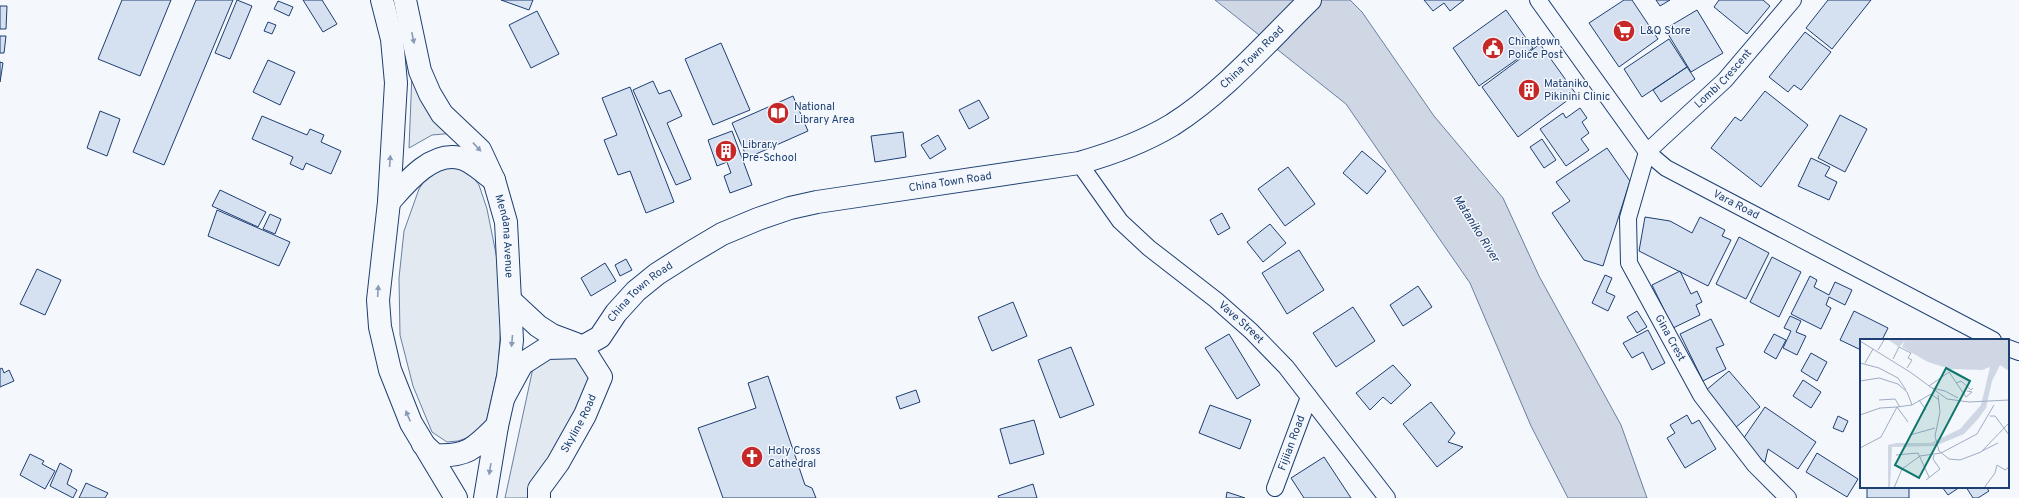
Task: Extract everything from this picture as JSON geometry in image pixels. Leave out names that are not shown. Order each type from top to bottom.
[{"type":"main road","points":[[382,0],[392,39],[396,83],[389,202],[378,300],[380,327],[390,370],[410,423],[456,498]]},
{"type":"main road","name":"Mendana Avenue","points":[[405,0],[420,71],[430,94],[442,114],[480,150],[494,180],[506,222],[512,340],[504,397],[496,426],[485,498]]},
{"type":"main road","name":"China Town Road","points":[[582,347],[600,337],[616,313],[636,292],[657,274],[722,234],[758,219],[790,208],[817,202],[1079,163],[1112,154],[1172,124],[1225,82],[1310,0]]},
{"type":"main road","points":[[389,202],[405,184],[430,164],[446,156],[461,158],[494,180]]},
{"type":"main road","points":[[510,300],[538,326],[552,335],[582,347]]},
{"type":"main road","points":[[504,397],[522,364],[546,348],[582,347]]},
{"type":"main road","name":"Skyline Road","points":[[538,498],[539,489],[558,463],[585,415],[601,377],[582,347]]},
{"type":"main road","points":[[420,441],[435,455],[450,456],[465,453],[477,446],[496,426]]},
{"type":"street","name":"Vara Road","points":[[1538,0],[1647,152],[1666,168],[1991,339]]},
{"type":"street","name":"Lombi Crescent","points":[[1647,152],[1725,80],[1793,0]]},
{"type":"street","name":"Gina Crest","points":[[1647,152],[1628,218],[1629,263],[1701,395],[1755,465],[1788,498]]},
{"type":"street","name":"Vave Street","points":[[1079,163],[1120,221],[1149,248],[1216,300],[1251,331],[1286,367],[1387,498]]},
{"type":"street","points":[[2009,348],[2019,352]]},
{"type":"street","name":"Fijiian Road","points":[[1275,488],[1309,397]]},
{"type":"shaded area","points":[[412,73],[455,133],[432,135],[409,148]]},
{"type":"shaded area","points":[[455,165],[469,172],[479,185],[487,209],[497,259],[501,321],[498,369],[486,423],[475,435],[458,441],[447,442],[432,432],[413,386],[400,335],[399,278],[404,231],[419,189],[430,172]]},
{"type":"shaded area","points":[[564,352],[583,360],[591,383],[545,469],[527,498],[505,498],[533,368],[538,359]]},
{"type":"water","name":"Mataniko River","points":[[1215,0],[1350,0],[1362,12],[1434,116],[1503,198],[1539,276],[1621,425],[1647,498],[1568,498],[1531,426],[1470,283],[1346,104]]},
{"type":"building","points":[[122,0],[171,0],[140,76],[98,59]]},
{"type":"building","points":[[196,0],[233,0],[164,165],[133,152]]},
{"type":"building","points":[[237,0],[252,6],[230,59],[215,53]]},
{"type":"building","points":[[303,0],[322,0],[337,24],[323,32]]},
{"type":"building","points":[[501,0],[533,0],[529,10]]},
{"type":"building","points":[[1424,0],[1464,0],[1450,11],[1444,3],[1433,11]]},
{"type":"building","name":"L&Q Store","points":[[1624,0],[1632,0],[1658,39],[1619,67],[1589,23]]},
{"type":"building","points":[[1656,0],[1670,0],[1660,6]]},
{"type":"building","points":[[1719,0],[1763,0],[1770,6],[1747,34],[1714,7]]},
{"type":"building","points":[[1828,0],[1871,0],[1832,49],[1806,28]]},
{"type":"building","points":[[278,1],[293,7],[289,16],[274,9]]},
{"type":"building","points":[[0,6],[7,6],[6,29],[0,29]]},
{"type":"building","name":"Chinatown Police Post","points":[[1506,10],[1533,48],[1479,86],[1453,48]]},
{"type":"building","points":[[1697,10],[1723,53],[1691,72],[1665,29]]},
{"type":"building","points":[[537,11],[559,54],[531,68],[509,25]]},
{"type":"building","points":[[268,22],[276,25],[272,34],[264,31]]},
{"type":"building","points":[[1805,32],[1831,52],[1801,90],[1794,85],[1788,92],[1769,77]]},
{"type":"building","points":[[0,36],[6,36],[4,53],[0,53]]},
{"type":"building","points":[[1669,39],[1687,67],[1642,97],[1624,69]]},
{"type":"building","points":[[721,43],[750,110],[713,125],[685,59]]},
{"type":"building","name":"Mataniko Pikinini Clinic","points":[[1540,44],[1576,94],[1518,137],[1482,87]]},
{"type":"building","points":[[268,60],[295,72],[280,105],[253,92]]},
{"type":"building","points":[[0,62],[3,63],[0,82]]},
{"type":"building","points":[[1687,67],[1695,79],[1661,102],[1653,90]]},
{"type":"building","points":[[653,81],[659,94],[670,90],[682,116],[667,123],[691,179],[676,185],[633,90]]},
{"type":"building","points":[[630,87],[674,202],[646,213],[630,171],[618,175],[604,140],[617,135],[602,98]]},
{"type":"building","points":[[1765,91],[1808,125],[1761,187],[1711,148],[1735,117],[1741,121]]},
{"type":"building","points":[[793,96],[808,131],[747,158],[732,123]]},
{"type":"building","points":[[979,100],[989,118],[969,129],[959,110]]},
{"type":"building","points":[[1580,108],[1587,118],[1582,122],[1589,133],[1581,139],[1589,150],[1566,166],[1540,129],[1563,113],[1566,118]]},
{"type":"building","points":[[100,111],[120,119],[107,156],[87,148]]},
{"type":"building","points":[[1840,115],[1867,129],[1845,172],[1818,158]]},
{"type":"building","points":[[262,116],[307,135],[310,129],[324,135],[321,142],[341,151],[331,174],[306,163],[303,170],[290,164],[293,157],[252,139]]},
{"type":"building","name":"Library Pre-School","points":[[732,131],[752,185],[730,193],[724,176],[731,173],[727,162],[717,166],[708,140]]},
{"type":"building","points":[[903,132],[906,157],[875,162],[871,136]]},
{"type":"building","points":[[938,135],[946,149],[930,159],[921,145]]},
{"type":"building","points":[[1542,139],[1556,160],[1544,168],[1530,147]]},
{"type":"building","points":[[1607,148],[1630,181],[1603,266],[1584,260],[1552,213],[1570,201],[1556,182]]},
{"type":"building","points":[[1362,151],[1386,171],[1367,194],[1343,173]]},
{"type":"building","points":[[1811,158],[1830,167],[1825,176],[1837,182],[1829,200],[1798,186]]},
{"type":"building","points":[[1288,167],[1315,204],[1285,226],[1258,189]]},
{"type":"building","points":[[220,190],[266,212],[258,227],[212,206]]},
{"type":"building","points":[[217,210],[290,242],[279,266],[208,236]]},
{"type":"building","points":[[1222,213],[1230,228],[1218,235],[1210,220]]},
{"type":"building","points":[[270,214],[281,219],[275,234],[263,229]]},
{"type":"building","points":[[1645,217],[1670,221],[1692,233],[1700,217],[1725,230],[1722,236],[1731,240],[1708,286],[1639,251]]},
{"type":"building","points":[[1270,224],[1286,243],[1263,262],[1247,242]]},
{"type":"building","points":[[1739,237],[1769,253],[1746,299],[1716,284]]},
{"type":"building","points":[[1299,250],[1324,290],[1287,314],[1262,273]]},
{"type":"building","points":[[1772,257],[1801,272],[1779,317],[1750,302]]},
{"type":"building","points":[[626,259],[632,270],[620,276],[615,265]]},
{"type":"building","points":[[605,263],[616,281],[591,296],[581,278]]},
{"type":"building","points":[[37,269],[61,280],[45,315],[20,304]]},
{"type":"building","points":[[1680,271],[1691,294],[1697,291],[1702,302],[1696,305],[1700,315],[1673,328],[1652,285]]},
{"type":"building","points":[[1605,275],[1612,278],[1606,292],[1615,296],[1608,311],[1592,303]]},
{"type":"building","points":[[1810,276],[1817,280],[1814,287],[1829,295],[1835,282],[1852,290],[1845,305],[1829,297],[1826,305],[1831,308],[1821,329],[1791,314]]},
{"type":"building","points":[[1418,286],[1432,307],[1403,326],[1390,305]]},
{"type":"building","points":[[1013,302],[1027,336],[992,351],[978,317]]},
{"type":"building","points":[[1353,307],[1375,341],[1336,367],[1313,333]]},
{"type":"building","points":[[1637,311],[1647,327],[1637,333],[1627,317]]},
{"type":"building","points":[[1854,311],[1888,328],[1882,339],[1860,339],[1860,350],[1840,340]]},
{"type":"building","points":[[1790,316],[1801,321],[1796,332],[1806,336],[1797,355],[1783,348],[1791,331],[1784,328]]},
{"type":"building","points":[[1711,319],[1724,345],[1716,348],[1726,369],[1703,381],[1680,334]]},
{"type":"building","points":[[1648,330],[1665,363],[1652,370],[1643,352],[1632,358],[1623,343]]},
{"type":"building","points":[[1229,334],[1260,385],[1237,399],[1205,348]]},
{"type":"building","points":[[1774,334],[1786,340],[1776,359],[1764,352]]},
{"type":"building","points":[[1071,347],[1094,405],[1060,418],[1038,360]]},
{"type":"building","points":[[1811,353],[1827,362],[1817,381],[1801,371]]},
{"type":"building","points":[[1393,365],[1411,385],[1391,404],[1383,397],[1370,410],[1356,393]]},
{"type":"building","points":[[2,368],[4,373],[9,370],[14,381],[0,387],[0,369]]},
{"type":"building","points":[[1729,371],[1760,407],[1735,428],[1705,391]]},
{"type":"building","name":"Holy Cross Cathedral","points":[[768,376],[805,485],[812,488],[816,498],[723,498],[698,428],[756,408],[748,383]]},
{"type":"building","points":[[1803,380],[1821,392],[1811,408],[1793,396]]},
{"type":"building","points":[[916,390],[920,402],[900,409],[896,397]]},
{"type":"building","points":[[1431,402],[1455,433],[1448,442],[1463,447],[1437,467],[1403,424]]},
{"type":"building","points":[[1210,405],[1251,420],[1240,449],[1199,433]]},
{"type":"building","points":[[1765,407],[1816,442],[1798,469],[1768,449],[1765,462],[1739,445]]},
{"type":"building","points":[[1687,415],[1692,424],[1699,420],[1716,449],[1685,468],[1667,438],[1675,433],[1670,425]]},
{"type":"building","points":[[1838,416],[1848,421],[1843,432],[1833,428]]},
{"type":"building","points":[[1034,420],[1044,454],[1010,464],[1000,429]]},
{"type":"building","points":[[1817,453],[1858,479],[1847,497],[1806,472]]},
{"type":"building","points":[[30,454],[44,461],[42,464],[55,471],[45,489],[20,475]]},
{"type":"building","points":[[1324,457],[1351,498],[1304,498],[1291,478]]},
{"type":"building","points":[[60,463],[72,470],[67,484],[77,490],[73,498],[50,486]]},
{"type":"building","points":[[86,483],[108,493],[105,498],[79,498]]},
{"type":"building","points":[[1033,484],[1037,498],[999,498],[998,496]]},
{"type":"building","points":[[1867,488],[1909,488],[1909,498],[1867,498]]},
{"type":"building","points":[[1943,488],[1958,488],[1948,495]]},
{"type":"building","points":[[1967,488],[1987,488],[1989,491],[1978,498],[1973,498]]},
{"type":"building","points":[[1227,492],[1245,498],[1226,498]]},
{"type":"place","name":"L&Q Store","points":[[1624,31]]},
{"type":"place","name":"Chinatown Police Post","points":[[1493,48]]},
{"type":"place","name":"Mataniko Pikinini Clinic","points":[[1529,90]]},
{"type":"place","name":"National Library Area","points":[[778,113]]},
{"type":"place","name":"Library Pre-School","points":[[726,151]]},
{"type":"place","name":"Holy Cross Cathedral","points":[[752,457]]}]
